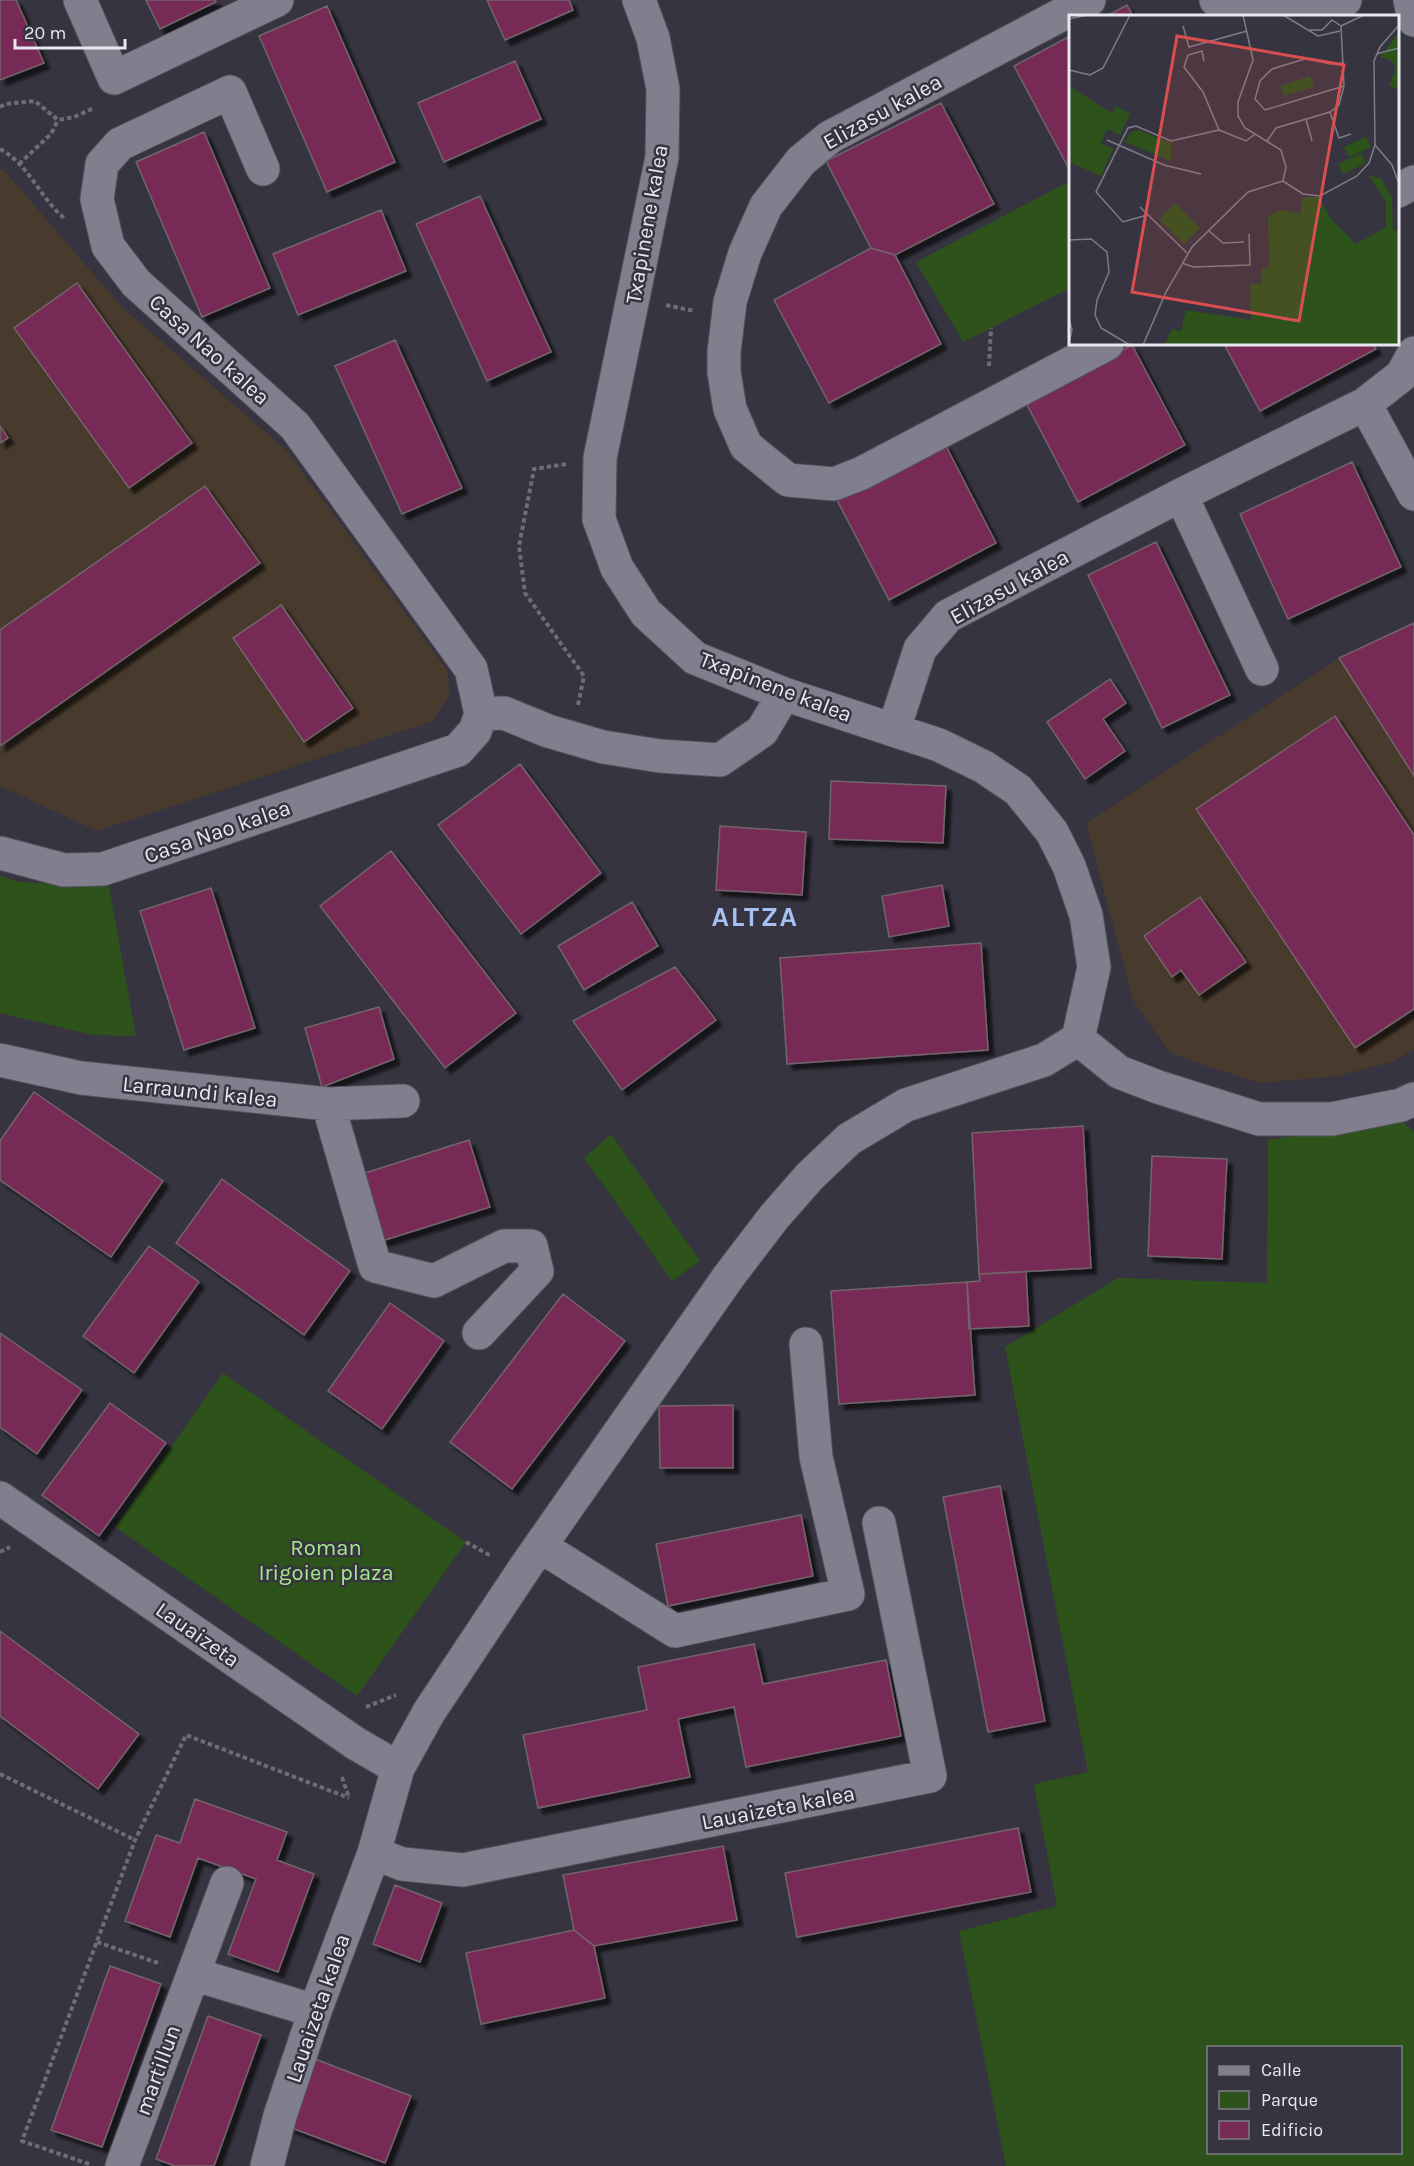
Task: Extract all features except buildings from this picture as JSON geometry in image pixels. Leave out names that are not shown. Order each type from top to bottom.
[{"type":"street","points":[[80,0],[114,78],[277,0]]},
{"type":"street","name":"Txapinene kalea","points":[[639,0],[653,38],[663,88],[662,157],[600,458],[599,519],[617,568],[646,613],[694,658],[784,694],[939,745],[984,768],[1018,790],[1052,832],[1069,866],[1086,915],[1094,967],[1078,1039]]},
{"type":"street","name":"Elizasu kalea","points":[[1089,0],[830,137],[801,161],[766,206],[745,253],[730,302],[724,372],[730,409],[746,446],[788,480],[834,484],[862,473],[1105,345]]},
{"type":"street","points":[[1216,0],[1256,9],[1295,11],[1345,0]]},
{"type":"street","points":[[1410,0],[1414,21]]},
{"type":"street","name":"Casa Nao kalea","points":[[0,853],[64,870],[103,869],[458,750],[475,731],[481,714],[471,669],[295,426],[136,282],[108,246],[97,200],[102,164],[120,144],[230,92],[263,169]]},
{"type":"street","points":[[1399,190],[1414,182]]},
{"type":"street","name":"Elizasu kalea","points":[[894,729],[920,649],[948,616],[1181,495],[1365,404],[1402,375],[1414,353]]},
{"type":"street","points":[[1365,404],[1414,494]]},
{"type":"street","points":[[1181,495],[1262,669]]},
{"type":"street","points":[[481,714],[504,713],[548,731],[603,747],[660,756],[720,760],[762,731],[784,694]]},
{"type":"street","points":[[1078,1039],[1119,1072],[1158,1087],[1260,1119],[1332,1119],[1401,1105],[1414,1099]]},
{"type":"street","name":"Lauaizeta kalea","points":[[267,2166],[280,2116],[315,2011],[374,1853],[398,1768],[429,1712],[540,1546],[729,1276],[774,1217],[810,1176],[849,1139],[906,1104],[1044,1060],[1078,1039]]},
{"type":"street","name":"Larraundi kalea","points":[[0,1060],[81,1078],[328,1104],[403,1101]]},
{"type":"street","points":[[328,1104],[375,1266],[434,1281],[504,1246],[531,1246],[537,1271],[479,1334]]},
{"type":"street","points":[[540,1546],[675,1631],[848,1594],[816,1457],[806,1344]]},
{"type":"street","name":"Lauaizeta","points":[[6,1510],[355,1743],[398,1768]]},
{"type":"street","name":"Lauaizeta kalea","points":[[374,1853],[402,1864],[463,1870],[930,1776],[879,1523]]},
{"type":"street","name":"martillun","points":[[122,2166],[227,1883]]},
{"type":"street","points":[[193,1974],[315,2011]]},
{"type":"path","points":[[19,164],[51,134],[58,120]]},
{"type":"path","points":[[0,149],[8,153],[19,164],[58,213],[88,239],[108,246]]},
{"type":"path","points":[[534,469],[519,546],[525,593],[584,676],[577,713]]},
{"type":"path","points":[[466,1542],[495,1559]]},
{"type":"path","points":[[93,2166],[22,2141],[135,1840],[186,1735],[349,1798]]},
{"type":"path","points":[[0,1774],[135,1840]]},
{"type":"path","points":[[97,1942],[193,1974]]},
{"type":"shaded area","points":[[0,169],[4,170],[121,306],[288,452],[447,670],[450,694],[433,721],[97,831],[0,786]]},
{"type":"shaded area","points":[[1414,623],[1414,1049],[1392,1062],[1337,1076],[1261,1083],[1169,1052],[1133,1000],[1086,823],[1339,658]]},
{"type":"green space","points":[[1069,182],[1069,289],[963,342],[916,262]]},
{"type":"green space","points":[[0,876],[20,882],[109,886],[136,1036],[93,1035],[0,1013]]},
{"type":"green space","points":[[1401,1120],[1414,1132],[1414,2166],[1006,2166],[959,1931],[1057,1906],[1034,1784],[1088,1772],[1005,1347],[1118,1278],[1267,1283],[1268,1140]]},
{"type":"green space","points":[[611,1134],[700,1261],[672,1281],[584,1158]]},
{"type":"green space","name":"Roman Irigoien plaza","points":[[223,1373],[466,1542],[357,1696],[115,1527]]},
{"type":"district","name":"ALTZA","points":[[755,916]]}]
